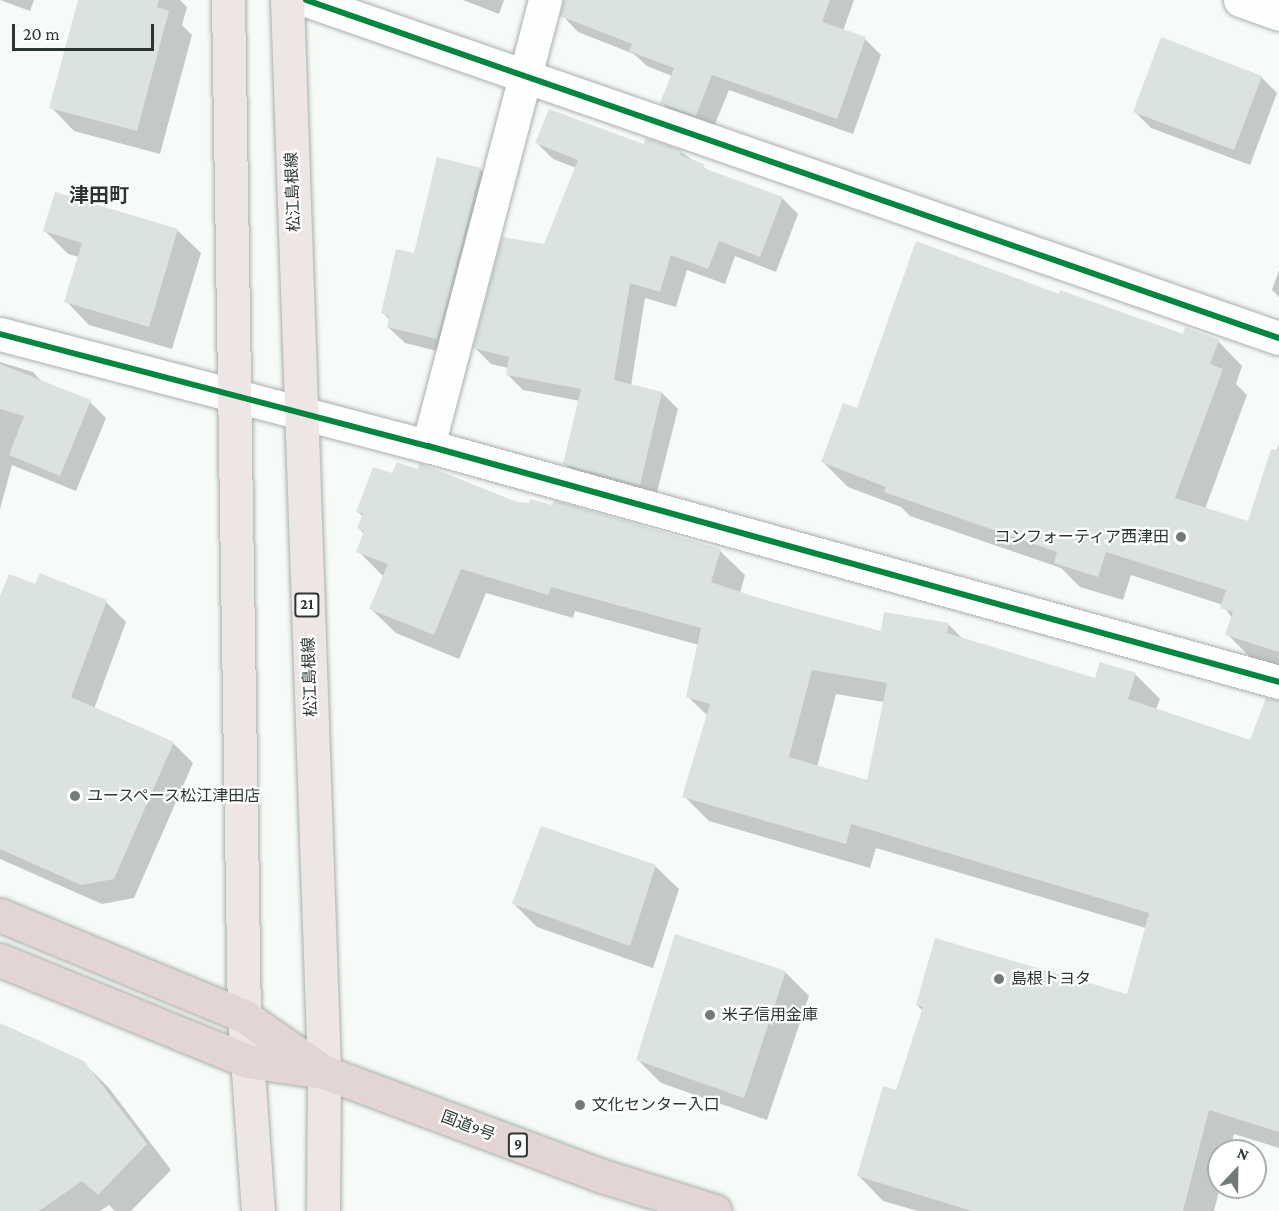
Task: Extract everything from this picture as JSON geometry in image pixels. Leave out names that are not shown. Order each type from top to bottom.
[{"type":"highway","name":"国道9号","points":[[0,915],[244,1016],[324,1072]]},
{"type":"highway","name":"国道9号","points":[[0,960],[247,1060],[324,1072],[599,1175],[715,1211]]},
{"type":"main road","points":[[228,0],[244,1016],[258,1211]]},
{"type":"main road","name":"松江島根線","points":[[287,0],[324,1072],[323,1211]]},
{"type":"street","points":[[306,0],[1279,338]]},
{"type":"street","points":[[428,446],[527,78],[545,0]]},
{"type":"street","points":[[1240,0],[1279,14]]},
{"type":"street","points":[[0,334],[428,446],[1279,682]]},
{"type":"building","points":[[78,0],[159,0],[157,7],[169,11],[137,131],[49,108]]},
{"type":"building","points":[[563,0],[830,0],[822,22],[866,37],[837,119],[712,75],[696,116],[660,103],[674,68],[629,51],[632,44],[560,16]]},
{"type":"building","points":[[1161,37],[1262,76],[1234,150],[1133,112]]},
{"type":"building","points":[[549,109],[643,144],[646,138],[682,150],[680,155],[704,164],[703,168],[783,197],[760,257],[719,241],[708,269],[671,255],[660,292],[630,283],[614,380],[662,392],[640,485],[563,464],[581,389],[506,375],[509,357],[473,348],[502,237],[544,244],[578,160],[535,143]]},
{"type":"building","points":[[437,157],[481,168],[437,339],[387,327],[389,316],[381,313],[396,249],[414,253]]},
{"type":"building","points":[[55,192],[178,229],[149,327],[64,302],[82,243],[43,231]]},
{"type":"building","points":[[916,241],[1059,294],[1060,290],[1183,334],[1185,327],[1219,340],[1210,364],[1223,369],[1175,498],[1248,521],[1271,449],[1279,450],[1279,652],[1225,635],[1233,612],[1220,608],[1226,590],[1106,552],[1098,577],[1054,563],[1057,552],[884,492],[886,487],[821,462],[843,403],[857,408]]},
{"type":"building","points":[[0,364],[91,400],[60,476],[9,455],[24,416],[0,409]]},
{"type":"building","points":[[397,462],[417,469],[420,463],[517,502],[529,503],[530,499],[552,505],[554,500],[721,549],[711,582],[768,601],[881,631],[884,612],[949,623],[947,633],[1095,678],[1100,662],[1136,673],[1128,699],[1250,740],[1266,698],[1279,700],[1279,1132],[1209,1110],[1183,1211],[972,1211],[857,1176],[883,1086],[896,1090],[923,1007],[916,1005],[935,938],[1127,994],[1149,913],[851,824],[846,844],[682,797],[710,704],[686,697],[701,628],[551,587],[548,595],[461,569],[434,635],[369,609],[388,564],[356,552],[364,531],[357,528],[363,514],[356,512],[373,467],[392,473]],"holes":[[[812,670],[887,683],[867,780],[789,757]]]},
{"type":"building","name":"ユースペース松江津田店","points":[[40,573],[107,600],[71,697],[174,742],[114,879],[81,885],[0,849],[0,596],[9,574],[35,584]]},
{"type":"building","points":[[541,826],[656,865],[630,946],[512,904]]},
{"type":"building","name":"米子信用金庫","points":[[675,934],[786,971],[744,1098],[636,1060]]},
{"type":"building","points":[[0,1023],[84,1061],[147,1144],[98,1195],[82,1181],[39,1211],[0,1211]]},
{"type":"cycle path","points":[[306,0],[1279,338]]},
{"type":"cycle path","points":[[0,334],[428,446],[1279,682]]},
{"type":"place","name":"コンフォーティア西津田","points":[[1181,537]]},
{"type":"place","name":"ユースペース松江津田店","points":[[75,796]]},
{"type":"place","name":"島根トヨタ","points":[[999,979]]},
{"type":"place","name":"米子信用金庫","points":[[710,1015]]},
{"type":"place","name":"文化センター入口","points":[[580,1105]]},
{"type":"district","name":"津田町","points":[[99,195]]}]
